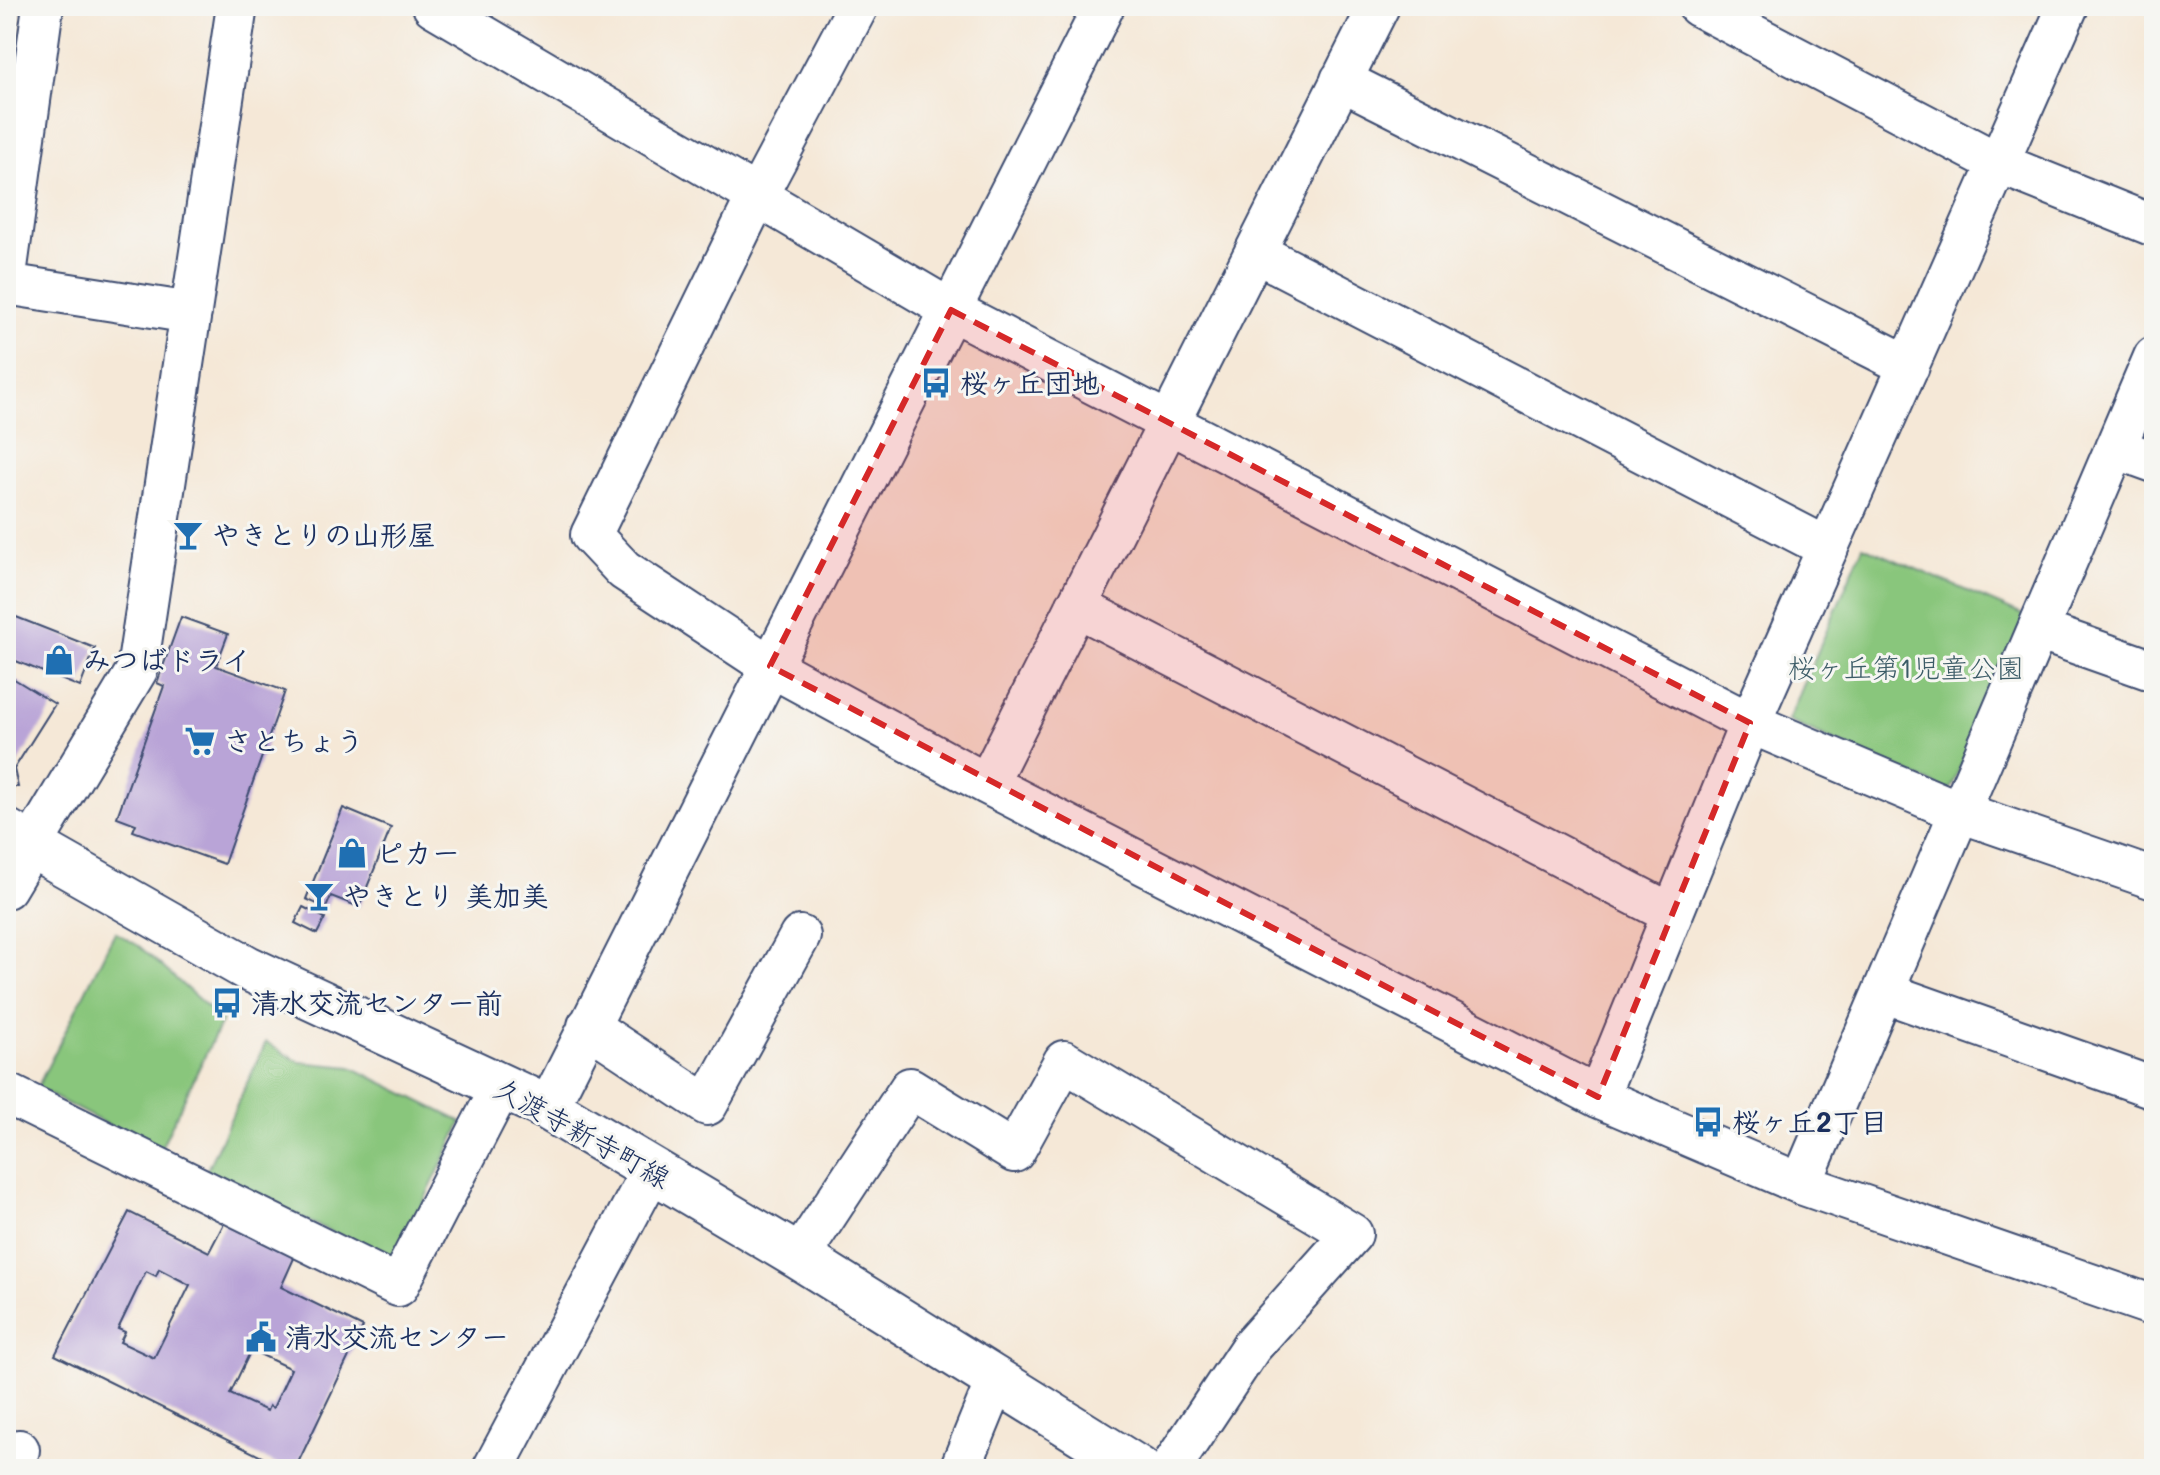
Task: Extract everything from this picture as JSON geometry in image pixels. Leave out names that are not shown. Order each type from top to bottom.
[{"type":"main road","name":"久渡寺新寺町線","points":[[19,839],[247,968],[548,1108],[799,1257],[1139,1469]]},
{"type":"street","points":[[6,275],[43,6]]},
{"type":"street","points":[[6,888],[19,839],[137,670],[237,6]]},
{"type":"street","points":[[433,6],[951,310],[1168,425],[1750,723],[1960,812],[2154,879]]},
{"type":"street","points":[[548,1108],[1104,6]]},
{"type":"street","points":[[987,784],[1379,6]]},
{"type":"street","points":[[1698,6],[2000,164],[2154,226]]},
{"type":"street","points":[[1598,1097],[1750,723],[2068,6]]},
{"type":"street","points":[[843,11],[758,194],[591,535],[624,570],[770,666],[987,784],[1598,1097],[1801,1184],[2154,1306]]},
{"type":"street","points":[[1341,80],[1909,366]]},
{"type":"street","points":[[1255,252],[1828,548]]},
{"type":"street","points":[[6,284],[191,313]]},
{"type":"street","points":[[1801,1184],[2154,357]]},
{"type":"street","points":[[2115,448],[2154,462]]},
{"type":"street","points":[[1076,606],[1672,914]]},
{"type":"street","points":[[2038,630],[2154,671]]},
{"type":"street","points":[[588,1026],[707,1105],[800,936]]},
{"type":"street","points":[[1883,992],[2154,1088]]},
{"type":"street","points":[[799,1257],[910,1088],[1014,1152],[1064,1061],[1352,1234],[1251,1347],[1170,1469]]},
{"type":"street","points":[[6,1093],[398,1286],[501,1087]]},
{"type":"street","points":[[493,1469],[652,1170]]},
{"type":"street","points":[[960,1469],[996,1381]]},
{"type":"highlighted area","points":[[951,310],[1750,723],[1598,1097],[770,666]]},
{"type":"green space","name":"桜ヶ丘第1児童公園","points":[[1863,546],[2025,616],[1950,791],[1788,721]]},
{"type":"green space","points":[[115,932],[139,946],[222,1020],[159,1152],[37,1088]]},
{"type":"green space","points":[[266,1042],[299,1062],[351,1067],[462,1122],[395,1261],[205,1174]]},
{"type":"building","points":[[6,613],[95,648],[80,687],[6,657]]},
{"type":"building","points":[[181,617],[228,634],[216,666],[285,691],[224,864],[133,831],[136,824],[117,817],[164,686],[157,683]]},
{"type":"building","points":[[6,674],[55,704],[14,769],[18,787],[6,787]]},
{"type":"building","points":[[343,808],[391,828],[359,907],[331,896],[326,908],[306,899]]},
{"type":"building","points":[[303,907],[325,918],[317,934],[295,923]]},
{"type":"building","name":"清水交流センター","points":[[260,1198],[276,1202],[261,1238],[295,1256],[281,1287],[363,1327],[295,1469],[286,1469],[55,1355],[129,1212],[209,1252],[232,1208]],"holes":[[[159,1269],[190,1285],[154,1358],[120,1342],[125,1332],[118,1329],[146,1271],[156,1276]],[[251,1350],[291,1369],[273,1408],[269,1406],[267,1411],[230,1394]]]},
{"type":"place","name":"桜ヶ丘団地","points":[[936,383]]},
{"type":"place","name":"やきとりの山形屋","points":[[188,535]]},
{"type":"place","name":"みつばドライ","points":[[59,660]]},
{"type":"place","name":"さとちょう","points":[[200,741]]},
{"type":"place","name":"ピカー","points":[[352,853]]},
{"type":"place","name":"やきとり 美加美","points":[[319,896]]},
{"type":"place","name":"清水交流センター前","points":[[227,1003]]},
{"type":"place","name":"桜ヶ丘2丁目","points":[[1708,1122]]},
{"type":"place","name":"清水交流センター","points":[[261,1337]]}]
